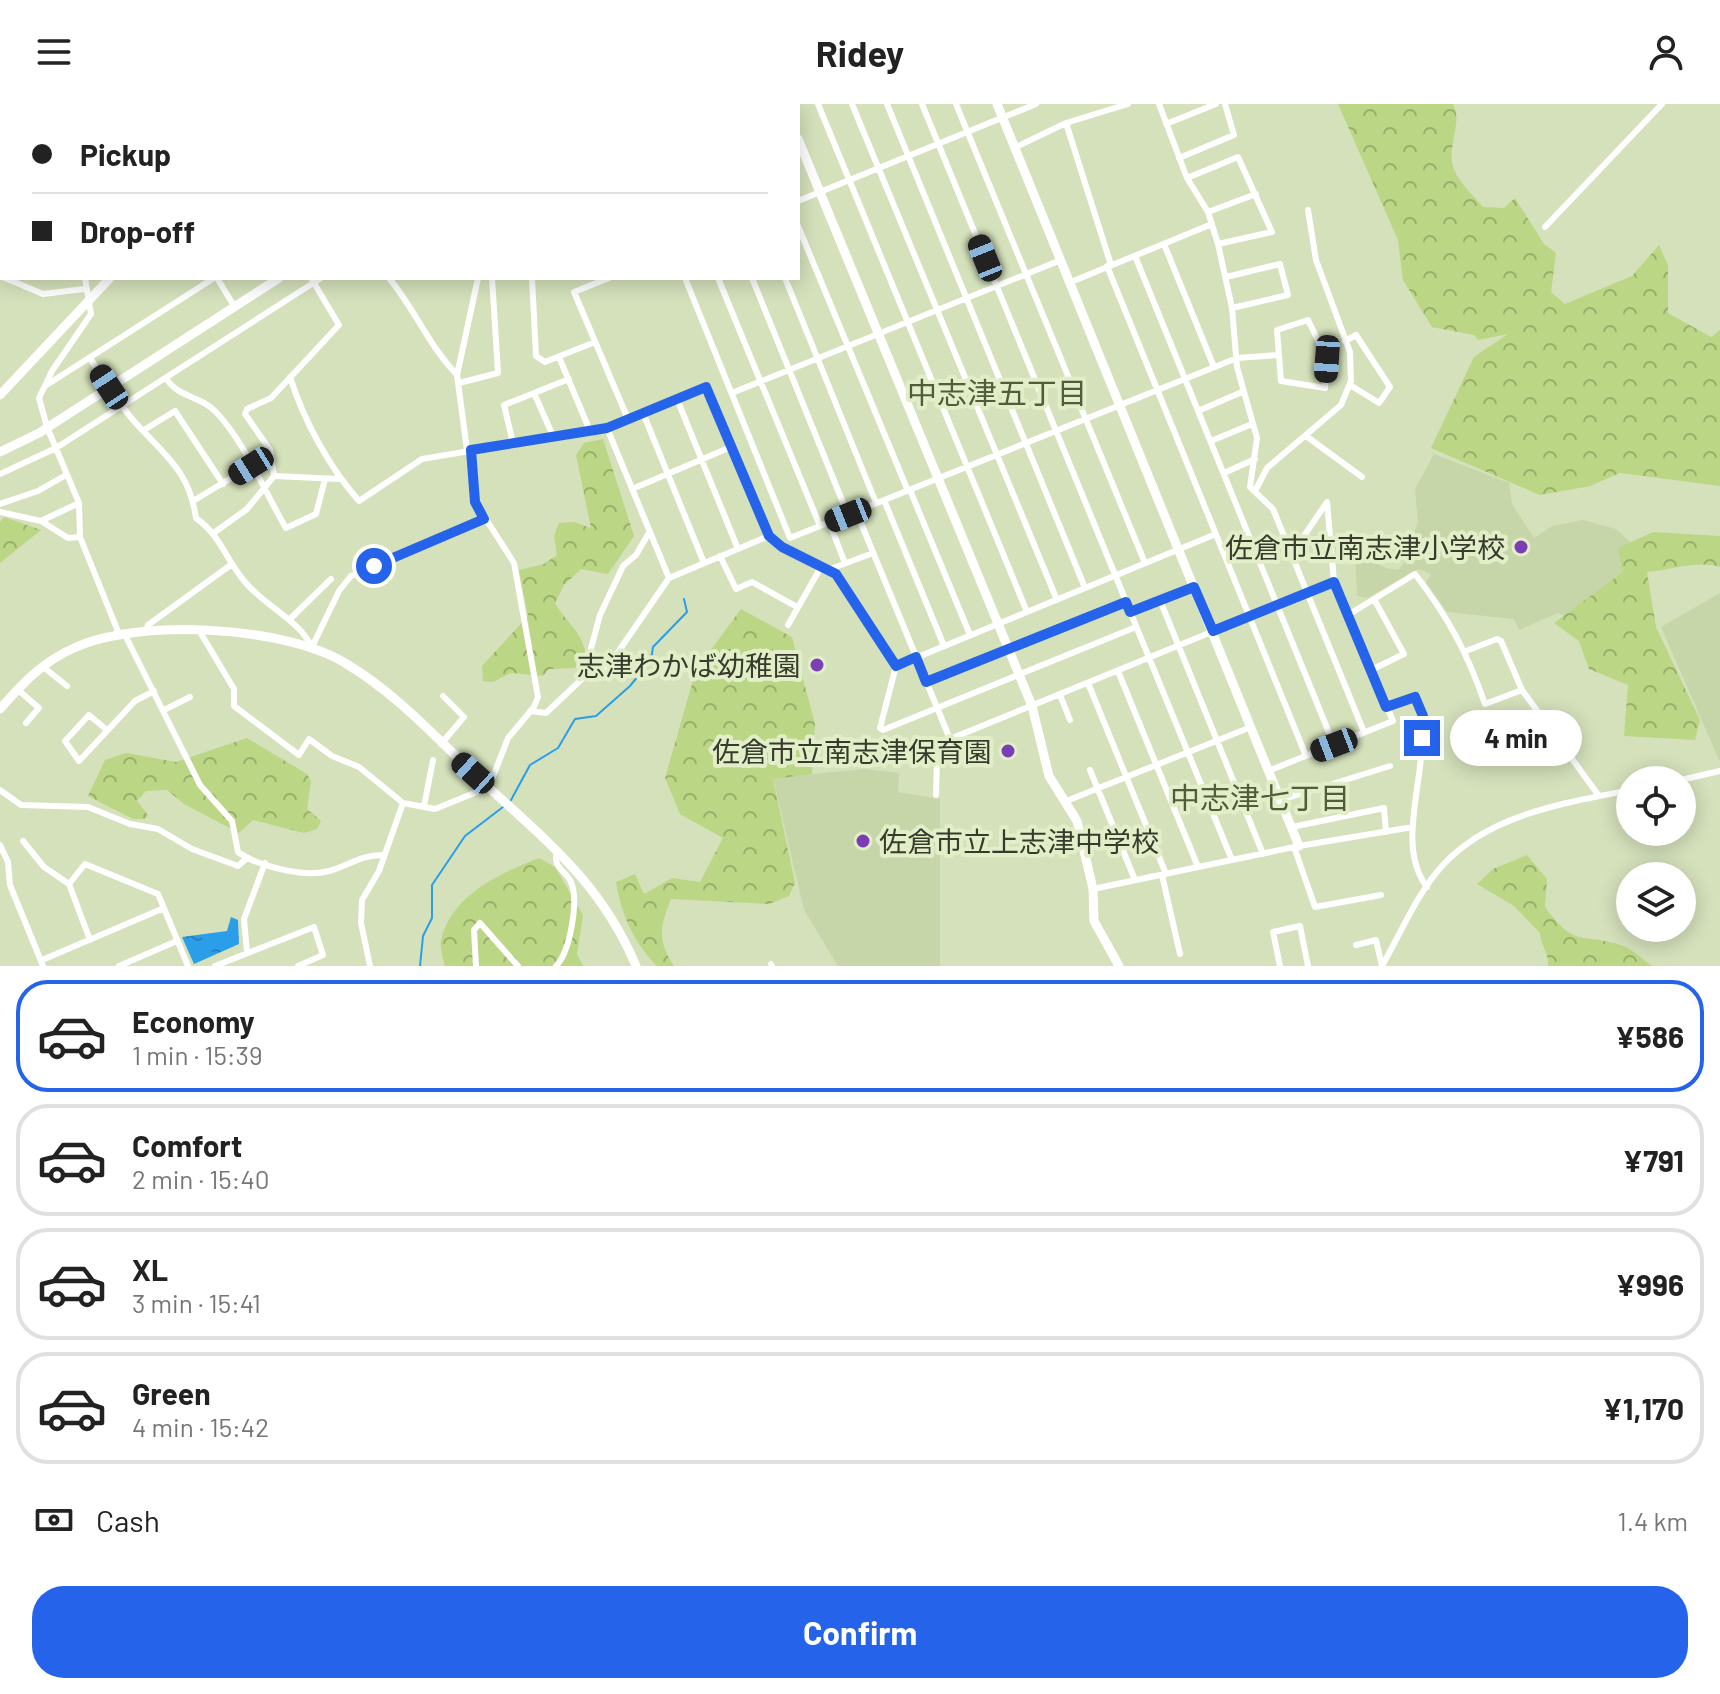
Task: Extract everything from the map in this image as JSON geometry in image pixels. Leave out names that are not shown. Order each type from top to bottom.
[{"type":"street","points":[[818,104],[1027,612]]},
{"type":"street","points":[[852,104],[1057,600]]},
{"type":"street","points":[[887,104],[1085,588]]},
{"type":"street","points":[[922,104],[1232,860]]},
{"type":"street","points":[[956,104],[1145,563]]},
{"type":"street","points":[[997,104],[1292,827],[1315,907],[1381,895]]},
{"type":"street","points":[[800,200],[1036,104]]},
{"type":"street","points":[[1014,148],[1066,123],[1128,104]]},
{"type":"street","points":[[1159,104],[1187,178],[1208,212],[1226,277],[1242,392],[1257,438],[1250,487],[1269,501],[1364,732]]},
{"type":"street","points":[[1166,124],[1216,104]]},
{"type":"street","points":[[1179,158],[1234,135],[1225,104]]},
{"type":"street","points":[[1545,227],[1662,104]]},
{"type":"street","points":[[1066,123],[1109,266],[1306,756]]},
{"type":"street","points":[[800,144],[1032,706],[1049,776],[1077,821],[1093,889],[1094,921],[1119,966]]},
{"type":"street","points":[[1187,178],[1238,157],[1256,194],[1272,232],[1218,244]]},
{"type":"street","points":[[1208,212],[1256,194]]},
{"type":"street","points":[[1255,491],[1267,468],[1341,405],[1350,385],[1353,368],[1316,260],[1308,210]]},
{"type":"street","points":[[1071,282],[1212,224]]},
{"type":"street","points":[[800,231],[970,635]]},
{"type":"street","points":[[1164,244],[1214,367]]},
{"type":"street","points":[[1135,256],[1334,745]]},
{"type":"street","points":[[732,393],[1061,260]]},
{"type":"street","points":[[1226,277],[1280,264],[1288,295],[1232,308]]},
{"type":"street","points":[[9,280],[43,294],[84,289]]},
{"type":"street","points":[[85,280],[84,289],[91,314],[42,388],[40,407],[79,503],[80,537],[122,634],[164,710],[200,785],[232,821],[235,849],[247,858],[320,873],[367,855],[382,855]]},
{"type":"street","points":[[0,395],[108,280]]},
{"type":"street","points":[[42,388],[213,280]]},
{"type":"street","points":[[217,280],[234,306]]},
{"type":"street","points":[[0,452],[47,427],[276,280]]},
{"type":"street","points":[[0,474],[56,448],[315,280],[339,325],[271,398],[247,409],[245,414],[270,450],[274,476]]},
{"type":"street","points":[[390,280],[413,311],[427,341],[458,379]]},
{"type":"street","points":[[200,632],[234,689],[234,706],[299,755],[309,739],[332,756],[359,767],[403,803],[435,809],[489,787],[508,738],[530,711],[538,688],[514,563],[475,502],[458,379],[478,280]]},
{"type":"street","points":[[458,379],[498,373],[492,280]]},
{"type":"street","points":[[532,280],[536,356],[545,362],[595,342]]},
{"type":"street","points":[[598,280],[574,292],[628,419]]},
{"type":"street","points":[[686,280],[790,538],[1237,358],[1278,355]]},
{"type":"street","points":[[719,280],[820,526]]},
{"type":"street","points":[[753,280],[848,515]]},
{"type":"street","points":[[786,280],[944,646]]},
{"type":"street","points":[[1308,320],[1327,359],[1325,388],[1281,381],[1278,355],[1277,330],[1308,320]]},
{"type":"street","points":[[1345,341],[1356,335],[1390,387],[1379,403],[1350,385]]},
{"type":"street","points":[[559,357],[590,431]]},
{"type":"street","points":[[90,358],[122,406],[160,445],[193,501],[196,518],[215,532],[232,564],[258,595],[305,633],[312,647]]},
{"type":"street","points":[[290,377],[296,397],[340,479],[359,501],[413,462],[607,428],[706,387],[769,536],[782,547],[836,574],[896,666],[880,728],[883,730],[1136,627]]},
{"type":"street","points":[[166,378],[173,390],[200,401],[216,412],[264,486],[286,528],[316,514],[325,479]]},
{"type":"street","points":[[513,443],[504,405],[569,379]]},
{"type":"street","points":[[1198,411],[1242,392]]},
{"type":"street","points":[[534,393],[553,436]]},
{"type":"street","points":[[677,399],[738,549]]},
{"type":"street","points":[[144,430],[175,411],[223,484]]},
{"type":"street","points":[[643,413],[704,563]]},
{"type":"street","points":[[1211,441],[1252,424]]},
{"type":"street","points":[[607,428],[669,578]]},
{"type":"street","points":[[1306,436],[1362,477]]},
{"type":"street","points":[[632,489],[731,447]]},
{"type":"street","points":[[1224,473],[1255,459]]},
{"type":"street","points":[[193,501],[251,466]]},
{"type":"street","points":[[0,504],[38,491],[66,475]]},
{"type":"street","points":[[215,532],[247,509],[274,476],[340,479]]},
{"type":"street","points":[[1268,771],[1393,721],[1334,582],[1327,502],[1291,555]]},
{"type":"street","points":[[41,521],[79,503]]},
{"type":"street","points":[[856,511],[950,739]]},
{"type":"street","points":[[0,512],[41,521],[68,538],[80,537]]},
{"type":"street","points":[[312,647],[339,591],[351,576],[484,519]]},
{"type":"street","points":[[829,522],[845,563]]},
{"type":"street","points":[[530,711],[546,713],[557,707],[583,678],[600,615],[623,566],[636,555],[650,531]]},
{"type":"street","points":[[896,666],[1216,534]]},
{"type":"street","points":[[589,654],[607,668],[669,578],[769,536]]},
{"type":"street","points":[[828,570],[873,553]]},
{"type":"street","points":[[720,556],[736,589],[752,582],[797,607]]},
{"type":"street","points":[[145,633],[148,625],[232,564]]},
{"type":"street","points":[[788,625],[821,567]]},
{"type":"street","points":[[1348,615],[1415,574],[1445,614],[1466,651],[1485,704],[1522,690]]},
{"type":"street","points":[[289,620],[331,579]]},
{"type":"street","points":[[936,795],[937,758],[950,739],[1334,582]]},
{"type":"street","points":[[1130,612],[1194,587]]},
{"type":"street","points":[[1371,670],[1404,654],[1374,599]]},
{"type":"street","points":[[1160,600],[1263,854]]},
{"type":"street","points":[[926,682],[1126,602]]},
{"type":"street","points":[[0,709],[42,666],[76,647],[122,634],[250,632],[312,647],[364,675],[557,851],[601,898],[618,923],[636,966]]},
{"type":"street","points":[[1466,651],[1497,639],[1501,641],[1522,690],[1599,796]]},
{"type":"street","points":[[42,666],[67,686]]},
{"type":"street","points":[[1118,671],[1198,867]]},
{"type":"street","points":[[1088,683],[1164,874],[1180,954]]},
{"type":"street","points":[[17,689],[39,708],[26,723]]},
{"type":"street","points":[[107,730],[89,715],[65,741],[79,761],[135,701],[154,691]]},
{"type":"street","points":[[1060,695],[1070,720]]},
{"type":"street","points":[[441,744],[464,717],[443,696]]},
{"type":"street","points":[[164,710],[190,697]]},
{"type":"street","points":[[1386,707],[1415,697],[1423,716],[1413,827],[1415,865],[1427,887]]},
{"type":"street","points":[[1064,802],[1251,727]]},
{"type":"street","points":[[424,806],[433,760]]},
{"type":"street","points":[[1281,800],[1390,766]]},
{"type":"street","points":[[1090,770],[1135,880]]},
{"type":"street","points":[[1696,777],[1720,771]]},
{"type":"street","points":[[0,790],[21,805],[88,807],[130,824],[158,829],[192,849],[238,866],[247,858]]},
{"type":"street","points":[[1382,966],[1427,887],[1461,849],[1499,824],[1616,793]]},
{"type":"street","points":[[370,966],[360,913],[403,803]]},
{"type":"street","points":[[1292,827],[1384,808],[1386,832]]},
{"type":"street","points":[[1093,889],[1297,846],[1413,827]]},
{"type":"street","points":[[23,841],[44,867],[69,884],[90,940]]},
{"type":"street","points":[[0,845],[8,862],[10,885],[43,963],[164,908]]},
{"type":"street","points":[[556,966],[570,942],[572,888],[557,867],[557,851]]},
{"type":"street","points":[[247,953],[244,919],[265,863]]},
{"type":"street","points":[[69,884],[85,864],[158,894],[188,966]]},
{"type":"street","points":[[476,966],[474,930],[480,923],[518,966]]},
{"type":"street","points":[[1280,966],[1273,932],[1300,926],[1308,966]]},
{"type":"street","points":[[215,966],[314,927],[323,955],[298,966]]},
{"type":"street","points":[[1356,945],[1376,940],[1382,966]]},
{"type":"street","points":[[119,966],[177,941]]},
{"type":"street","points":[[505,953],[506,966]]},
{"type":"shaded area","name":"佐倉市立南志津小学校","points":[[1434,454],[1509,483],[1512,504],[1534,538],[1552,526],[1583,520],[1616,529],[1629,541],[1635,557],[1629,574],[1569,618],[1558,613],[1519,630],[1514,619],[1447,612],[1426,583],[1431,574],[1418,569],[1367,598],[1357,596],[1355,553],[1386,568],[1398,570],[1404,563],[1418,522],[1415,489]]},
{"type":"shaded area","points":[[1720,593],[1720,762],[1661,627]]},
{"type":"shaded area","name":"佐倉市立上志津中学校","points":[[864,769],[899,773],[898,792],[940,799],[940,966],[838,966],[804,910],[773,778]]},
{"type":"green space","points":[[1338,104],[1453,104],[1456,118],[1452,158],[1458,177],[1483,207],[1504,208],[1515,198],[1544,244],[1556,253],[1551,292],[1565,304],[1632,276],[1659,245],[1668,265],[1668,313],[1711,337],[1720,330],[1720,486],[1620,473],[1590,486],[1540,495],[1431,448],[1474,357],[1508,334],[1478,340],[1474,335],[1432,327],[1403,280],[1398,240]]},
{"type":"green space","points":[[603,439],[634,536],[608,574],[581,569],[564,585],[555,603],[580,638],[585,651],[575,668],[549,669],[543,676],[511,673],[493,682],[483,681],[482,666],[528,616],[519,570],[544,564],[557,555],[554,536],[559,523],[574,522],[591,528],[576,455],[584,443]]},
{"type":"green space","points":[[4,517],[41,530],[0,563],[0,522]]},
{"type":"green space","points":[[1653,532],[1720,536],[1720,567],[1694,565],[1647,572],[1656,627],[1700,720],[1695,740],[1624,736],[1628,685],[1589,669],[1579,641],[1554,623],[1623,572],[1618,548]]},
{"type":"green space","points":[[741,609],[792,637],[815,724],[812,774],[773,779],[795,883],[789,896],[769,904],[671,899],[662,933],[665,949],[674,966],[657,966],[630,927],[616,882],[635,874],[644,894],[672,878],[700,882],[723,838],[680,814],[665,778],[696,670]]},
{"type":"green space","points":[[247,738],[307,774],[311,781],[307,809],[321,821],[317,829],[304,833],[253,820],[239,833],[184,804],[167,790],[146,791],[137,801],[148,815],[145,819],[133,819],[88,796],[105,760],[126,753],[176,762]]},
{"type":"green space","points":[[1527,855],[1547,879],[1545,907],[1564,929],[1579,937],[1624,946],[1652,966],[1548,966],[1540,933],[1514,906],[1477,884],[1493,869]]},
{"type":"green space","points":[[539,858],[555,867],[583,915],[577,954],[583,966],[445,966],[441,941],[455,911],[493,879]]},
{"type":"water","points":[[231,917],[238,920],[239,944],[194,964],[182,937],[227,931]]},
{"type":"waterway","points":[[511,800],[530,765],[558,748],[575,719],[596,716],[630,686],[651,660],[653,647],[687,612],[684,599]]},
{"type":"waterway","points":[[420,966],[423,936],[432,918],[432,885],[465,836],[503,807]]},
{"type":"place","name":"佐倉市立南志津小学校","points":[[1521,547]]},
{"type":"place","name":"志津わかば幼稚園","points":[[817,665]]},
{"type":"place","name":"佐倉市立南志津保育園","points":[[1008,751]]},
{"type":"place","name":"佐倉市立上志津中学校","points":[[863,841]]},
{"type":"district","name":"中志津五丁目","points":[[997,392]]},
{"type":"district","name":"中志津七丁目","points":[[1260,797]]},
{"type":"route","points":[[374,566],[484,519],[475,502],[471,450],[607,428],[706,387],[769,536],[782,547],[836,574],[896,666],[916,657],[926,682],[1126,602],[1130,612],[1194,587],[1213,631],[1334,582],[1386,707],[1415,697],[1423,716],[1422,738]]}]
